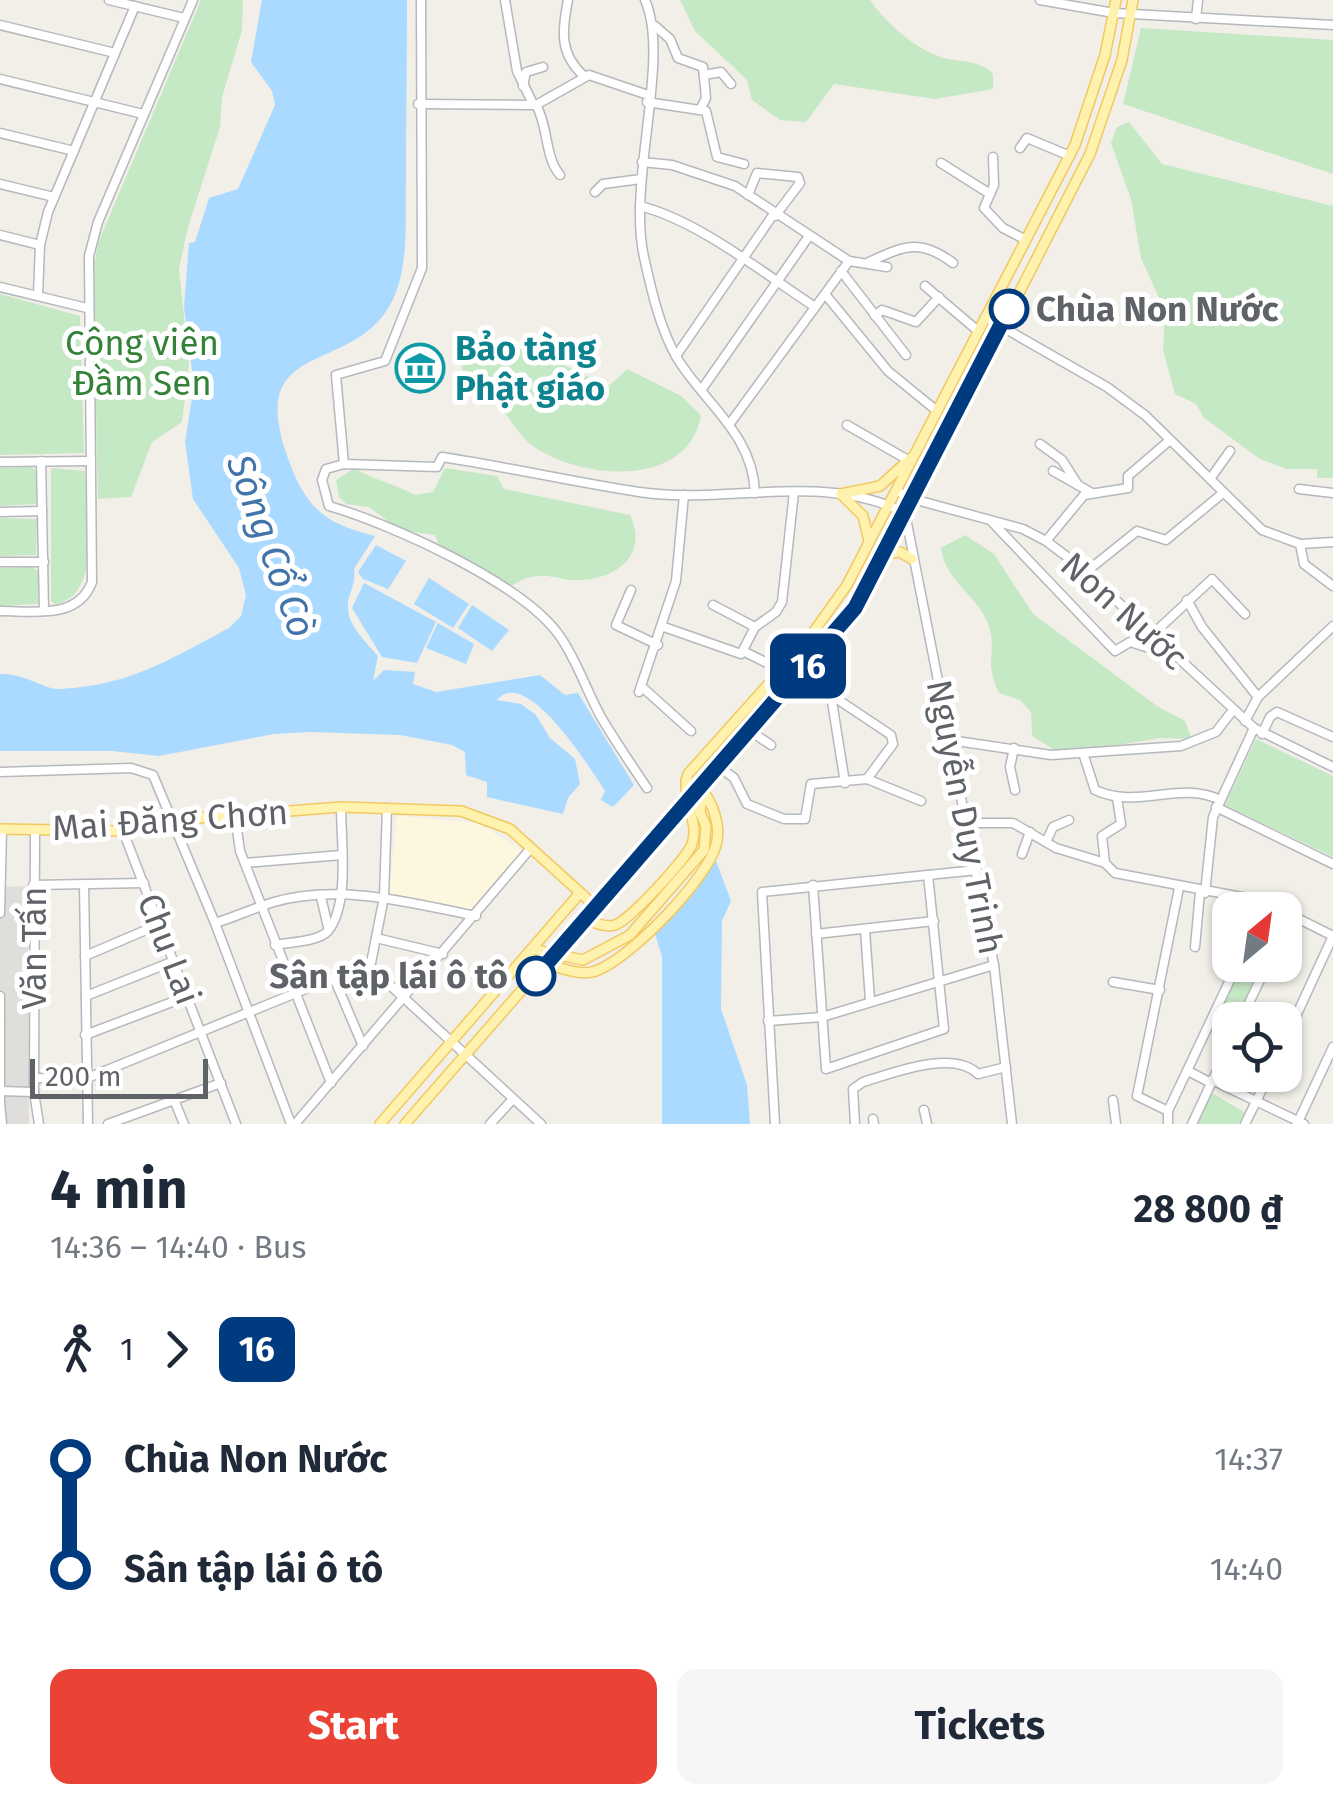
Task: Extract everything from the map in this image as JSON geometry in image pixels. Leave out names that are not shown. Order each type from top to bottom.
[{"type":"main road","points":[[406,1124],[585,918],[604,926],[620,924],[684,856],[693,836],[683,793],[686,780],[693,767],[835,604],[869,544],[1070,156],[1091,104],[1116,0]]},
{"type":"main road","points":[[700,810],[707,778],[818,655],[855,608],[885,554],[1090,154],[1108,106],[1133,0]]},
{"type":"main road","points":[[841,494],[880,486],[912,456]]},
{"type":"main road","points":[[841,494],[863,516],[869,544]]},
{"type":"main road","points":[[885,554],[900,552],[912,558]]},
{"type":"main road","points":[[528,953],[583,960],[608,950],[630,935],[699,866],[706,838],[700,810],[686,780]]},
{"type":"main road","points":[[551,958],[588,974],[617,961],[699,866],[718,831],[711,801],[703,791]]},
{"type":"main road","name":"Mai Đăng Chơn","points":[[1,829],[123,831],[172,820],[341,807],[478,814],[510,829],[595,906],[585,918]]},
{"type":"main road","points":[[380,1124],[580,893]]},
{"type":"main road","points":[[620,924],[630,935]]},
{"type":"street","points":[[109,0],[184,18]]},
{"type":"street","points":[[0,611],[74,606],[90,588],[88,308],[94,235],[193,0]]},
{"type":"street","points":[[344,464],[336,375],[386,360],[422,268],[424,200],[418,104],[422,0]]},
{"type":"street","points":[[505,0],[511,47],[523,86],[547,128],[554,168],[560,175]]},
{"type":"street","points":[[568,0],[562,42],[570,61],[584,76],[647,99],[701,108],[710,115],[717,157],[744,164]]},
{"type":"street","points":[[645,0],[654,26],[641,179],[644,256],[676,356],[731,422],[754,472],[755,493]]},
{"type":"street","points":[[1041,0],[1132,15],[1333,25]]},
{"type":"street","points":[[1196,19],[1198,0]]},
{"type":"street","points":[[38,295],[40,245],[54,197],[134,6]]},
{"type":"street","points":[[0,25],[115,52]]},
{"type":"street","points":[[654,26],[666,34],[678,58],[701,66],[706,98],[701,108]]},
{"type":"street","points":[[523,86],[526,72],[543,67]]},
{"type":"street","points":[[704,75],[720,72],[731,84]]},
{"type":"street","points":[[418,104],[535,104],[574,87],[584,76]]},
{"type":"street","points":[[0,79],[144,114]]},
{"type":"street","points":[[0,133],[74,150]]},
{"type":"street","points":[[1020,148],[1027,138],[1070,156]]},
{"type":"street","points":[[993,157],[990,194],[984,208],[1003,228],[1026,240]]},
{"type":"street","points":[[642,162],[672,165],[735,186],[848,261],[886,267]]},
{"type":"street","points":[[941,164],[990,194]]},
{"type":"street","points":[[676,356],[800,179],[757,173],[748,194]]},
{"type":"street","points":[[595,192],[603,184],[641,179]]},
{"type":"street","points":[[0,184],[54,197]]},
{"type":"street","points":[[640,206],[668,213],[701,230],[815,308]]},
{"type":"street","points":[[0,236],[40,245]]},
{"type":"street","points":[[702,389],[810,236]]},
{"type":"street","points":[[859,262],[922,246],[953,263]]},
{"type":"street","points":[[731,422],[848,261]]},
{"type":"street","points":[[841,271],[906,355]]},
{"type":"street","points":[[925,286],[978,330]]},
{"type":"street","points":[[0,287],[88,308]]},
{"type":"street","points":[[825,294],[888,370],[937,411]]},
{"type":"street","points":[[875,316],[882,310],[916,322],[939,297]]},
{"type":"street","points":[[985,317],[1107,388],[1170,440],[1262,530],[1300,544],[1333,542]]},
{"type":"street","points":[[847,426],[912,456]]},
{"type":"street","points":[[1046,541],[1084,494],[1128,488],[1128,476],[1170,440]]},
{"type":"street","points":[[1040,444],[1062,460],[1078,486]]},
{"type":"street","points":[[1210,479],[1230,450]]},
{"type":"street","points":[[646,788],[600,715],[558,634],[524,598],[366,516],[329,506],[322,480],[326,469],[344,464],[437,468],[442,457],[640,492],[841,494],[889,504],[906,513]]},
{"type":"street","points":[[0,462],[91,460]]},
{"type":"street","points":[[41,462],[44,611]]},
{"type":"street","points":[[1052,471],[1092,494]]},
{"type":"street","points":[[1299,489],[1333,493]]},
{"type":"street","name":"Non Nước","points":[[897,490],[913,499],[1046,541],[1086,572],[1245,721],[1333,767]]},
{"type":"street","points":[[664,627],[741,654],[755,628],[782,602],[794,492]]},
{"type":"street","points":[[1086,572],[1137,530],[1166,540],[1223,493]]},
{"type":"street","points":[[684,495],[680,559],[664,627],[640,689],[691,731]]},
{"type":"street","points":[[0,512],[42,511]]},
{"type":"street","name":"Nguyễn Duy Trinh","points":[[906,513],[994,964],[1012,1124]]},
{"type":"street","points":[[992,522],[1115,651],[1130,642],[1152,648],[1162,643]]},
{"type":"street","points":[[1300,544],[1304,564],[1333,586]]},
{"type":"street","points":[[0,562],[44,562]]},
{"type":"street","points":[[1153,634],[1214,579],[1245,614]]},
{"type":"street","points":[[631,590],[616,625],[658,645]]},
{"type":"street","points":[[1187,600],[1202,628],[1258,697]]},
{"type":"street","points":[[714,605],[755,628]]},
{"type":"street","points":[[1245,721],[1258,697],[1333,626]]},
{"type":"street","points":[[743,651],[781,670]]},
{"type":"street","points":[[818,655],[827,670],[845,783]]},
{"type":"street","points":[[831,696],[891,735],[893,744],[867,780]]},
{"type":"street","points":[[950,740],[1051,755],[1193,744],[1216,732],[1232,710]]},
{"type":"street","points":[[1195,948],[1218,804],[1258,731],[1277,712],[1333,737]]},
{"type":"street","points":[[750,731],[771,744]]},
{"type":"street","points":[[1014,748],[1010,767],[1015,790]]},
{"type":"street","points":[[1083,752],[1096,790],[1117,798],[1193,790],[1333,864]]},
{"type":"street","points":[[718,766],[734,778],[747,804],[796,821],[806,817],[811,784],[867,780],[921,801]]},
{"type":"street","points":[[0,772],[144,771],[156,779],[292,1124],[405,999],[532,848]]},
{"type":"street","points":[[1104,863],[1102,836],[1121,824],[1117,798]]},
{"type":"street","points":[[328,930],[340,896],[341,807]]},
{"type":"street","points":[[34,1078],[85,1078],[372,963],[384,897],[387,808]]},
{"type":"street","points":[[235,815],[244,863],[292,994],[331,1083]]},
{"type":"street","points":[[1046,842],[1053,827],[1068,820]]},
{"type":"street","points":[[967,823],[1013,823],[1046,842],[1104,863],[1115,873],[1212,894]]},
{"type":"street","points":[[0,912],[1,829]]},
{"type":"street","name":"Văn Tấn","points":[[34,831],[34,1092],[38,1124]]},
{"type":"street","name":"Chu Lai","points":[[123,831],[236,1124]]},
{"type":"street","points":[[1022,854],[1030,832]]},
{"type":"street","points":[[244,863],[342,855]]},
{"type":"street","points":[[775,1124],[762,892],[977,870]]},
{"type":"street","points":[[813,885],[826,1068],[944,1029],[942,978],[928,876]]},
{"type":"street","points":[[84,884],[88,1124]]},
{"type":"street","points":[[33,886],[144,884]]},
{"type":"street","points":[[1168,1111],[1137,1096],[1179,888]]},
{"type":"street","points":[[215,923],[276,902],[340,896],[384,897],[476,916]]},
{"type":"street","points":[[321,897],[328,930]]},
{"type":"street","points":[[816,934],[934,921]]},
{"type":"street","points":[[1302,923],[1333,936],[1302,1003]]},
{"type":"street","points":[[86,956],[160,924]]},
{"type":"street","points":[[275,945],[328,930]]},
{"type":"street","points":[[865,930],[870,1000]]},
{"type":"street","points":[[376,938],[443,954]]},
{"type":"street","points":[[86,996],[174,961]]},
{"type":"street","points":[[367,964],[541,1124]]},
{"type":"street","points":[[768,1021],[822,1017],[994,964]]},
{"type":"street","points":[[334,978],[364,1046]]},
{"type":"street","points":[[1112,982],[1160,990]]},
{"type":"street","points":[[1168,1124],[1168,1111],[1229,982]]},
{"type":"street","points":[[0,996],[2,1124]]},
{"type":"street","points":[[85,1034],[188,996]]},
{"type":"street","points":[[1237,1092],[1300,1123],[1333,1047]]},
{"type":"street","points":[[855,1124],[852,1088],[863,1082],[943,1064],[967,1066],[978,1074],[1006,1067]]},
{"type":"street","points":[[1188,1071],[1212,1081],[1192,1124]]},
{"type":"street","points":[[108,1124],[136,1119],[221,1083]]},
{"type":"street","points":[[1,1096],[34,1092]]},
{"type":"street","points":[[1246,1124],[1261,1092]]},
{"type":"street","points":[[490,1124],[513,1099]]},
{"type":"street","points":[[174,1100],[184,1124]]},
{"type":"street","points":[[1113,1100],[1116,1124]]},
{"type":"street","points":[[924,1110],[927,1124]]},
{"type":"shaded area","points":[[397,816],[477,823],[524,851],[474,913],[389,894]]},
{"type":"shaded area","points":[[28,886],[29,1124],[0,1124],[0,887]]},
{"type":"green space","name":"Công viên Đầm Sen","points":[[201,0],[243,0],[242,30],[222,97],[220,127],[188,227],[179,269],[189,365],[182,422],[152,442],[131,497],[98,499],[93,274],[98,243]]},
{"type":"green space","points":[[680,0],[870,0],[892,26],[920,47],[940,57],[987,69],[993,74],[993,89],[935,99],[834,84],[806,122],[780,120],[752,100],[747,80],[695,31]]},
{"type":"green space","points":[[1141,28],[1333,40],[1333,174],[1123,104]]},
{"type":"green space","points":[[1129,122],[1162,164],[1333,206],[1333,478],[1317,478],[1317,469],[1287,469],[1260,459],[1204,418],[1196,404],[1175,394],[1163,350],[1165,311],[1141,258],[1131,199],[1111,143],[1117,127]]},
{"type":"green space","points":[[0,294],[80,316],[84,453],[0,455]]},
{"type":"green space","points":[[494,342],[531,350],[609,386],[627,369],[681,396],[701,415],[693,438],[678,455],[657,466],[634,471],[583,467],[539,450],[490,395],[467,383],[462,368],[464,349]]},
{"type":"green space","points":[[31,467],[36,471],[36,504],[0,506],[0,468]]},
{"type":"green space","points":[[51,468],[85,471],[89,527],[86,569],[80,585],[70,598],[55,604],[51,601]]},
{"type":"green space","points":[[355,468],[415,495],[433,492],[445,468],[497,476],[504,489],[630,515],[635,543],[624,564],[601,577],[572,580],[535,576],[504,591],[496,589],[442,551],[435,535],[400,530],[369,507],[346,504],[339,497],[336,480]]},
{"type":"green space","points":[[0,518],[37,519],[36,555],[0,556]]},
{"type":"green space","points":[[965,535],[994,554],[1033,614],[1157,706],[1185,721],[1192,739],[1161,738],[1061,754],[1032,736],[1031,712],[1020,700],[999,693],[991,665],[986,618],[944,560],[941,548]]},
{"type":"green space","points":[[32,567],[38,571],[38,604],[0,606],[0,568]]},
{"type":"green space","points":[[1256,739],[1333,776],[1333,857],[1225,805]]},
{"type":"green space","points":[[1234,982],[1255,982],[1246,1002],[1226,1002]]},
{"type":"green space","points":[[1212,1093],[1244,1112],[1239,1124],[1197,1124]]},
{"type":"water","name":"Sông Cổ Cò","points":[[262,0],[407,0],[406,226],[401,275],[387,310],[365,333],[294,372],[280,392],[278,423],[292,469],[315,507],[334,522],[375,536],[354,569],[348,608],[355,628],[378,656],[373,681],[384,670],[415,672],[413,684],[436,692],[540,675],[565,695],[578,693],[634,785],[613,807],[601,800],[605,791],[556,724],[524,696],[509,693],[497,700],[521,704],[536,715],[550,738],[575,759],[580,784],[568,798],[563,814],[487,797],[487,782],[466,775],[465,752],[452,745],[400,735],[274,734],[159,756],[112,751],[0,751],[0,674],[54,689],[108,682],[168,660],[229,628],[241,616],[246,595],[239,568],[193,499],[185,442],[194,386],[184,307],[189,243],[195,242],[209,198],[238,189],[275,105],[272,91],[251,62]]},
{"type":"water","points":[[376,545],[406,561],[388,589],[363,579],[358,572]]},
{"type":"water","points":[[429,578],[469,604],[453,628],[414,604]]},
{"type":"water","points":[[364,583],[436,622],[417,663],[382,657],[352,608]]},
{"type":"water","points":[[472,605],[509,630],[492,651],[458,628]]},
{"type":"water","points":[[438,623],[474,644],[466,664],[426,648]]},
{"type":"water","points":[[716,861],[731,901],[722,921],[721,1009],[747,1085],[750,1124],[662,1124],[662,957],[654,930]]},
{"type":"bus line","name":"16","points":[[536,976],[855,608],[1009,309]]},
{"type":"place","name":"Chùa Non Nước","points":[[1009,309]]},
{"type":"place","name":"Bảo tàng Phật giáo","points":[[420,368]]},
{"type":"place","name":"Sân tập lái ô tô","points":[[536,976]]}]
